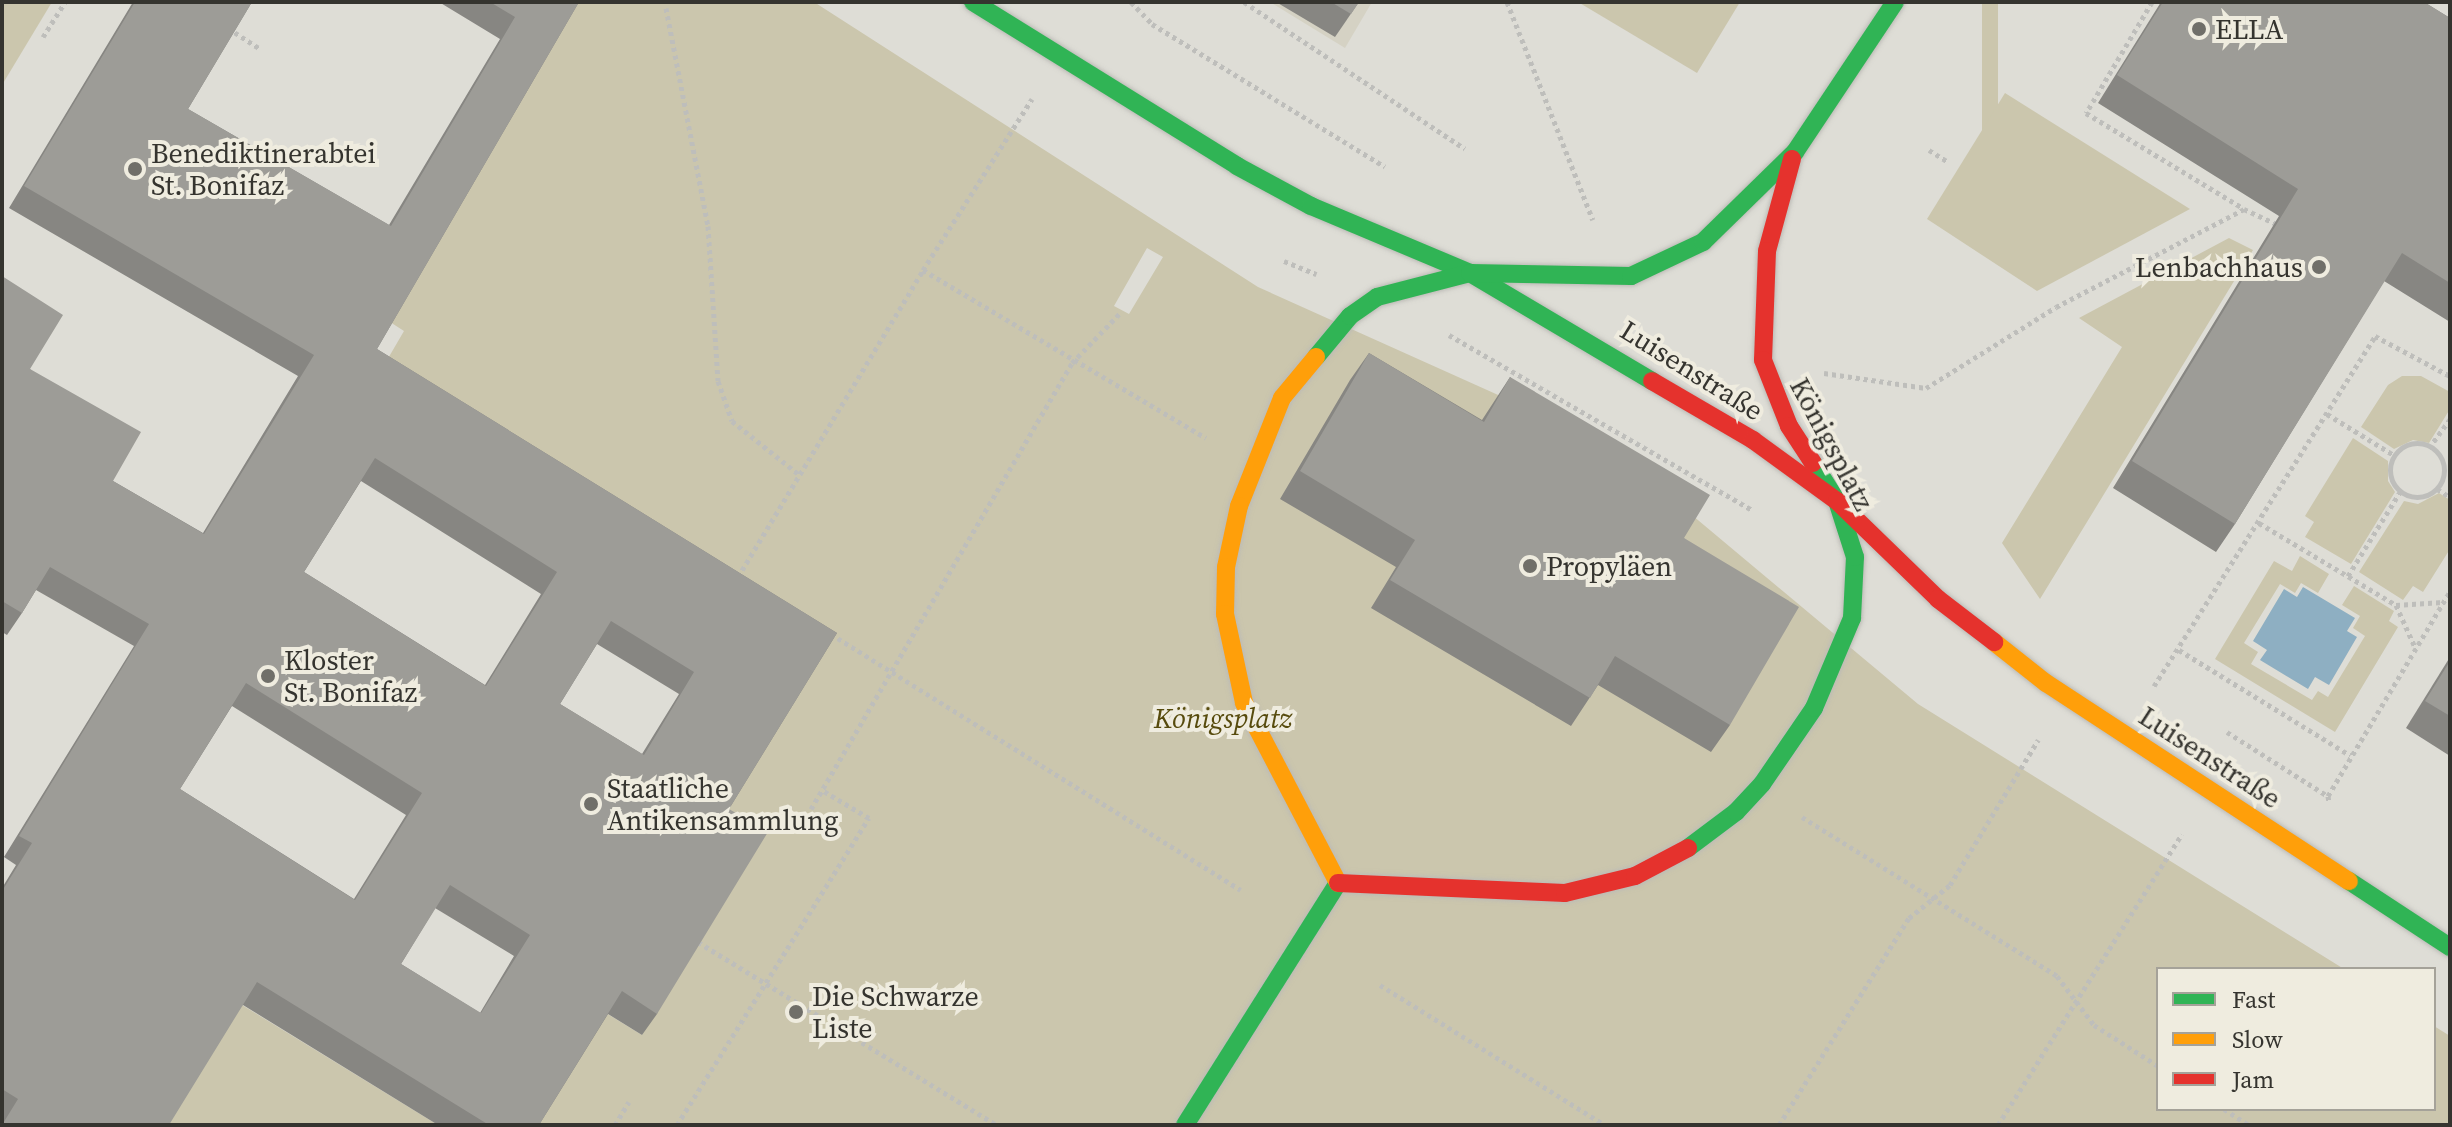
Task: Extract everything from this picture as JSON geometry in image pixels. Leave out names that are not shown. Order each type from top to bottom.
[{"type":"main road","name":"Luisenstraße","points":[[973,2],[1058,57],[1311,206],[1470,273],[1753,440],[1837,501],[1938,599],[2064,696],[2450,947]]},
{"type":"main road","points":[[1185,1125],[1338,883],[1244,703],[1230,657],[1226,567],[1239,506],[1282,398],[1350,316],[1377,297],[1470,273],[1631,276],[1703,242],[1795,152],[1895,2]]},
{"type":"main road","name":"Königsplatz","points":[[1338,883],[1470,894],[1565,893],[1635,876],[1671,861],[1709,835],[1762,784],[1814,708],[1838,654],[1856,591],[1855,557],[1837,501],[1789,426],[1763,360],[1767,251],[1795,152]]},
{"type":"path","points":[[43,37],[65,2]]},
{"type":"path","points":[[1131,2],[1152,24],[1385,167]]},
{"type":"path","points":[[1244,2],[1465,149]]},
{"type":"path","points":[[1507,2],[1553,128],[1595,223]]},
{"type":"path","points":[[2152,2],[2086,113],[2244,209],[2293,232]]},
{"type":"path","points":[[666,8],[708,226],[718,381],[732,421],[801,476]]},
{"type":"path","points":[[223,25],[259,48]]},
{"type":"path","points":[[738,578],[923,270],[1058,57]]},
{"type":"path","points":[[1929,150],[1948,162]]},
{"type":"path","points":[[1815,371],[1926,388],[2056,307],[2244,209]]},
{"type":"path","points":[[1284,261],[1377,297]]},
{"type":"path","points":[[923,270],[1072,363],[1206,438]]},
{"type":"path","points":[[811,809],[1072,363],[1122,311]]},
{"type":"path","points":[[1437,328],[1767,519]]},
{"type":"path","points":[[2154,686],[2375,336],[2450,376]]},
{"type":"path","points":[[2327,414],[2394,455]]},
{"type":"path","points":[[2429,448],[2450,419]]},
{"type":"path","points":[[1604,439],[1611,427]]},
{"type":"path","points":[[2408,445],[2429,448],[2444,461],[2437,489],[2426,496],[2400,492],[2389,466],[2394,455],[2408,445]]},
{"type":"path","points":[[2437,489],[2450,497]]},
{"type":"path","points":[[2348,576],[2400,492]]},
{"type":"path","points":[[2259,523],[2396,605],[2415,647]]},
{"type":"path","points":[[726,571],[751,586]]},
{"type":"path","points":[[2328,796],[2450,591]]},
{"type":"path","points":[[2396,605],[2443,602]]},
{"type":"path","points":[[828,632],[1241,890]]},
{"type":"path","points":[[2179,650],[2350,755]]},
{"type":"path","points":[[1779,1125],[1909,918],[1950,885],[2064,696]]},
{"type":"path","points":[[677,1125],[869,818],[822,790]]},
{"type":"path","points":[[1798,814],[2057,976],[2094,1025],[2156,1065]]},
{"type":"path","points":[[1998,1125],[2189,823]]},
{"type":"path","points":[[698,942],[997,1125]]},
{"type":"path","points":[[1380,985],[1605,1125]]},
{"type":"path","points":[[615,1125],[629,1102]]},
{"type":"path","points":[[2227,1111],[2249,1125]]},
{"type":"shaded area","points":[[1270,2],[1372,2],[1345,48]]},
{"type":"green space","points":[[2,2],[52,2],[2,85]]},
{"type":"green space","name":"Königsplatz","points":[[576,2],[814,2],[1258,287],[1607,444],[1918,704],[2341,967],[2156,967],[2156,1111],[2436,1111],[2436,1027],[2450,1036],[2450,1125],[537,1125],[606,1013],[642,1035],[714,831],[821,654],[376,379],[404,331],[390,322]],"holes":[[[1147,248],[1163,257],[1129,314],[1114,306]]]},
{"type":"green space","points":[[1578,2],[1740,2],[1697,73]]},
{"type":"green space","points":[[1982,2],[1998,2],[1998,211],[1982,211]]},
{"type":"green space","points":[[2005,93],[2190,209],[2037,291],[1927,219]]},
{"type":"green space","points":[[2229,238],[2253,250],[2040,599],[2002,543],[2122,347],[2079,318]]},
{"type":"green space","points":[[2402,376],[2421,376],[2450,392],[2450,409],[2429,443],[2413,440],[2394,449],[2361,427],[2388,385]]},
{"type":"green space","points":[[2353,438],[2388,461],[2388,481],[2395,492],[2351,564],[2305,537],[2314,522],[2305,516]]},
{"type":"green space","points":[[2439,493],[2450,500],[2450,549],[2423,592],[2413,586],[2403,600],[2359,572],[2404,501],[2418,504]]},
{"type":"green space","points":[[2300,556],[2329,574],[2318,593],[2301,583],[2295,593],[2280,584],[2244,643],[2258,652],[2251,664],[2312,700],[2318,691],[2328,697],[2365,636],[2353,628],[2360,616],[2342,605],[2354,586],[2394,611],[2389,621],[2398,627],[2335,732],[2215,659],[2274,561],[2292,571]]},
{"type":"green space","points":[[242,1005],[438,1125],[167,1125]]},
{"type":"water","points":[[2303,587],[2355,618],[2347,631],[2357,637],[2329,685],[2315,677],[2308,689],[2260,660],[2267,650],[2253,641],[2284,589],[2297,597]]},
{"type":"building","points":[[135,2],[252,2],[188,109],[391,226],[515,17],[490,2],[579,2],[377,349],[837,633],[729,809],[768,832],[657,1014],[622,991],[539,1125],[489,1125],[257,982],[169,1125],[2,1125],[18,1099],[2,1089],[2,891],[32,843],[19,836],[149,624],[50,567],[22,613],[2,601],[2,276],[63,315],[30,369],[141,432],[113,481],[204,534],[314,355],[24,186]],"holes":[[[375,458],[557,572],[486,686],[304,572]],[[611,621],[694,672],[644,755],[560,704]],[[246,683],[422,793],[355,900],[180,789]],[[450,885],[530,935],[481,1013],[401,964]]]},
{"type":"building","points":[[1331,2],[1359,2],[1351,14]]},
{"type":"building","name":"Lenbachhaus","points":[[2163,2],[2424,2],[2450,18],[2450,283],[2402,253],[2235,524],[2132,461],[2298,189],[2117,75]]},
{"type":"building","name":"Propyläen","points":[[1369,353],[1484,422],[1510,377],[1710,495],[1684,538],[1799,607],[1730,725],[1615,656],[1590,698],[1390,580],[1415,540],[1300,471]]},
{"type":"building","points":[[2450,661],[2450,716],[2425,701]]},
{"type":"traffic: fast","points":[[973,2],[1237,166],[1311,206],[1470,273],[1652,381]]},
{"type":"traffic: fast","points":[[1316,357],[1350,316],[1377,297],[1470,273],[1631,276],[1703,242],[1795,152],[1895,2]]},
{"type":"traffic: fast","points":[[1688,848],[1736,812],[1762,784],[1814,708],[1852,618],[1855,557],[1837,501],[1813,463]]},
{"type":"traffic: fast","points":[[2349,881],[2450,947]]},
{"type":"traffic: fast","points":[[1185,1125],[1338,883]]},
{"type":"traffic: slow","points":[[1316,357],[1282,398],[1239,506],[1226,567],[1225,614],[1244,703],[1338,883]]},
{"type":"traffic: slow","points":[[1994,642],[2046,683],[2349,881]]},
{"type":"traffic: jam","points":[[1792,159],[1767,251],[1763,360],[1789,426],[1813,463]]},
{"type":"traffic: jam","points":[[1652,381],[1753,440],[1837,501],[1938,599],[1994,642]]},
{"type":"traffic: jam","points":[[1338,883],[1565,893],[1635,876],[1688,848]]},
{"type":"place","name":"ELLA","points":[[2199,29]]},
{"type":"place","name":"Benediktinerabtei St. Bonifaz","points":[[135,169]]},
{"type":"place","name":"Lenbachhaus","points":[[2319,267]]},
{"type":"place","name":"Propyläen","points":[[1530,566]]},
{"type":"place","name":"Kloster St. Bonifaz","points":[[268,676]]},
{"type":"place","name":"Staatliche Antikensammlung","points":[[591,804]]},
{"type":"place","name":"Die Schwarze Liste","points":[[796,1012]]}]
